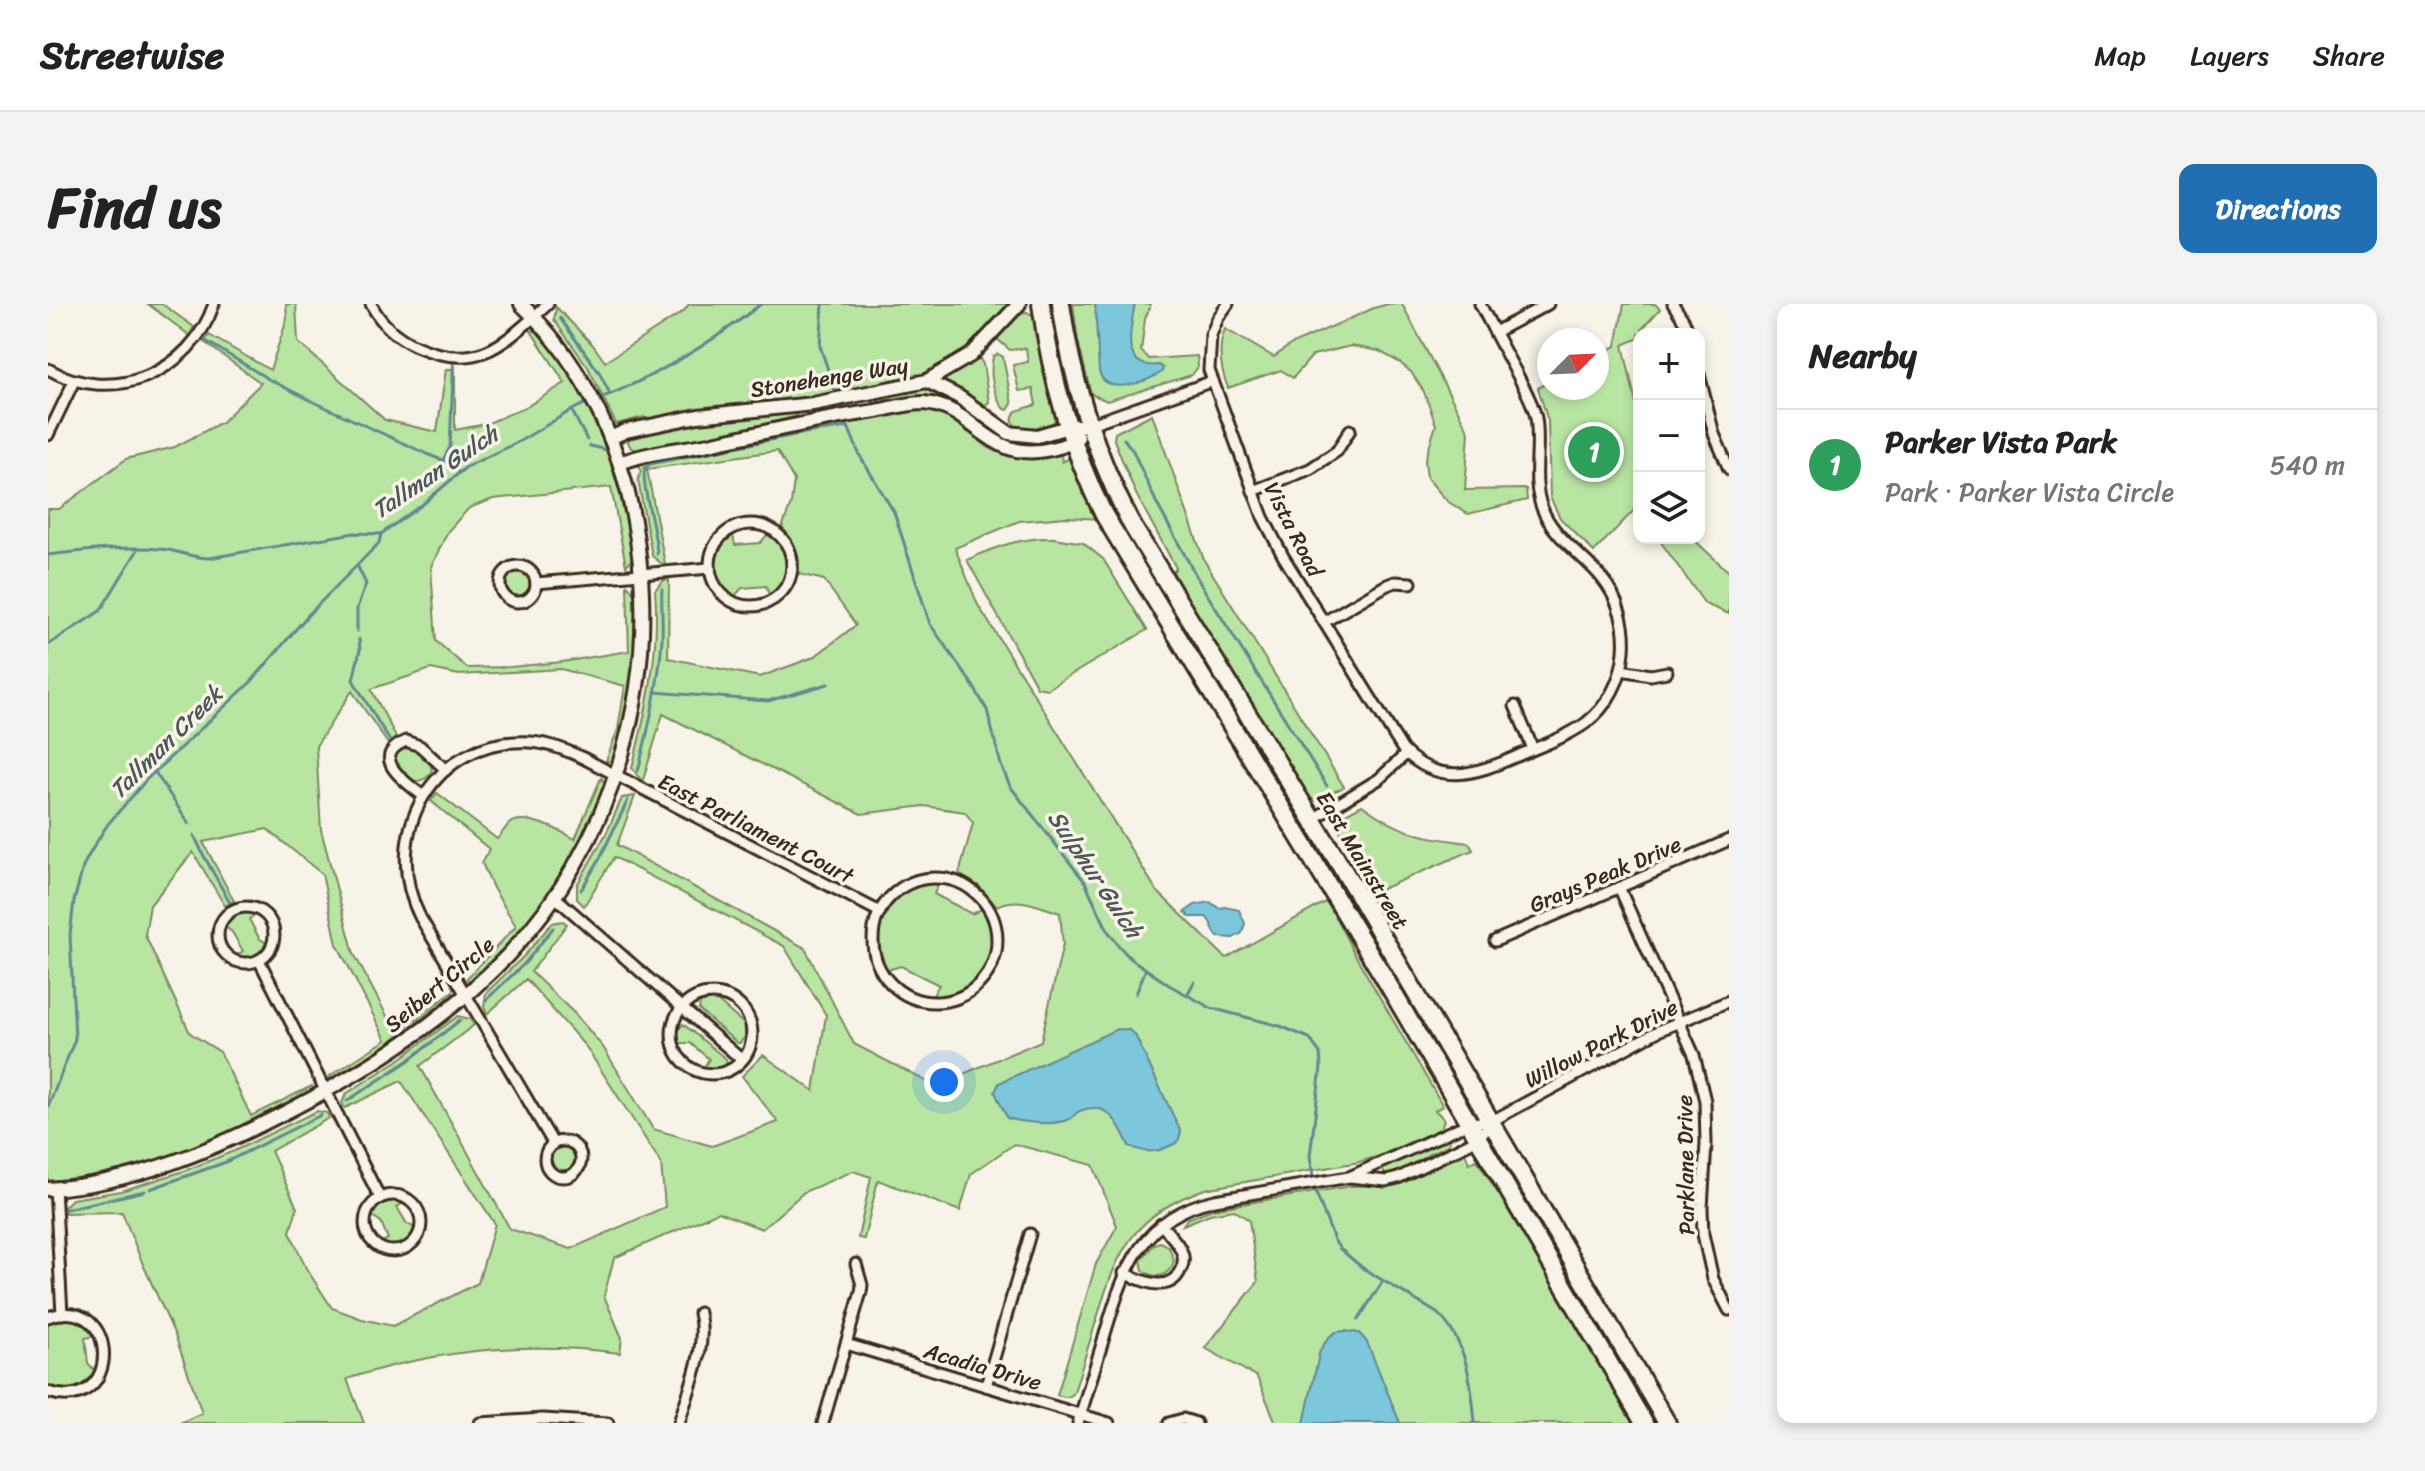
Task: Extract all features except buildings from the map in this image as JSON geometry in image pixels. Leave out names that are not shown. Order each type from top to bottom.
[{"type":"main road","name":"East Mainstreet","points":[[1041,304],[1055,383],[1070,435],[1091,489],[1122,547],[1328,884],[1644,1423]]},
{"type":"main road","name":"East Mainstreet","points":[[1061,304],[1075,381],[1088,425],[1121,504],[1145,548],[1313,819],[1667,1423]]},
{"type":"street","points":[[48,369],[74,381],[97,385],[125,384],[145,378],[177,360],[197,339],[214,304]]},
{"type":"street","points":[[371,304],[385,325],[403,339],[431,352],[453,357],[472,356],[497,346],[513,337],[548,304]]},
{"type":"street","name":"Seibert Circle","points":[[51,1188],[121,1177],[177,1160],[250,1130],[325,1091],[408,1038],[466,994],[513,949],[555,897],[594,831],[616,776],[631,722],[641,667],[641,574],[633,514],[620,463],[585,387],[559,347],[521,304]]},
{"type":"street","points":[[927,381],[971,355],[1019,304]]},
{"type":"street","name":"Vista Road","points":[[1228,304],[1211,335],[1208,361],[1253,491],[1275,543],[1406,754]]},
{"type":"street","points":[[1313,819],[1379,779],[1406,754],[1437,770],[1462,774],[1487,769],[1570,733],[1592,718],[1608,698],[1621,670],[1625,642],[1620,607],[1603,578],[1552,527],[1543,511],[1537,483],[1535,412],[1480,304]]},
{"type":"street","points":[[1495,332],[1548,304]]},
{"type":"street","points":[[1673,304],[1687,328]]},
{"type":"street","points":[[48,435],[74,381]]},
{"type":"street","name":"Stonehenge Way","points":[[610,438],[626,431],[698,416],[813,404],[927,381],[959,397],[1009,433],[1070,435]]},
{"type":"street","name":"Stonehenge Way","points":[[620,463],[644,455],[705,445],[817,419],[916,404],[941,407],[960,416],[999,445],[1018,452],[1040,451],[1088,425],[1213,381]]},
{"type":"street","points":[[1705,398],[1714,434],[1729,469]]},
{"type":"street","points":[[1253,491],[1302,473],[1320,462],[1341,447],[1350,430]]},
{"type":"street","points":[[748,524],[762,525],[781,536],[789,548],[792,562],[791,576],[781,595],[755,607],[740,605],[722,594],[710,568],[718,541],[728,531],[748,524]]},
{"type":"street","points":[[518,566],[531,572],[536,583],[531,597],[516,603],[503,595],[499,583],[504,572],[518,566]]},
{"type":"street","points":[[536,583],[710,568]]},
{"type":"street","points":[[1324,622],[1385,586],[1395,582],[1411,583]]},
{"type":"street","points":[[1621,670],[1651,675],[1667,672]]},
{"type":"street","points":[[1515,706],[1533,749]]},
{"type":"street","points":[[446,770],[415,743],[406,741],[394,748],[390,756],[392,768],[423,796],[407,841],[410,892],[420,917],[553,1143]]},
{"type":"street","name":"East Parliament Court","points":[[423,796],[446,770],[489,747],[514,742],[548,744],[880,912]]},
{"type":"street","name":"Grays Peak Drive","points":[[1495,941],[1729,840]]},
{"type":"street","points":[[943,878],[964,885],[987,905],[996,926],[997,948],[990,970],[976,986],[958,997],[930,1001],[910,996],[892,984],[877,960],[874,932],[880,912],[894,894],[920,880],[943,878]]},
{"type":"street","name":"Parklane Drive","points":[[1619,887],[1694,1055],[1705,1101],[1703,1234],[1713,1279],[1729,1310]]},
{"type":"street","points":[[555,897],[742,1060]]},
{"type":"street","points":[[235,909],[256,909],[265,914],[271,923],[273,944],[259,960],[245,964],[236,962],[227,957],[219,945],[220,922],[235,909]]},
{"type":"street","points":[[259,960],[380,1198]]},
{"type":"street","points":[[711,994],[728,997],[741,1007],[750,1021],[752,1037],[742,1060],[729,1070],[713,1074],[697,1071],[683,1061],[674,1047],[672,1030],[682,1008],[695,998],[711,994]]},
{"type":"street","name":"Willow Park Drive","points":[[1080,1419],[1124,1273],[1138,1248],[1161,1224],[1182,1211],[1208,1201],[1349,1177],[1391,1180],[1478,1139],[1492,1121],[1624,1049],[1729,1001]]},
{"type":"street","name":"Willow Park Drive","points":[[1349,1177],[1469,1123],[1492,1121]]},
{"type":"street","points":[[567,1141],[578,1148],[581,1162],[574,1173],[561,1177],[549,1171],[545,1158],[547,1149],[553,1143],[567,1141]]},
{"type":"street","points":[[51,1188],[62,1314]]},
{"type":"street","points":[[394,1195],[413,1203],[421,1221],[419,1235],[411,1246],[385,1250],[373,1243],[366,1232],[367,1212],[380,1198],[394,1195]]},
{"type":"street","points":[[1124,1273],[1160,1285],[1170,1282],[1179,1273],[1183,1261],[1180,1248],[1161,1224]]},
{"type":"street","points":[[986,1386],[1030,1234]]},
{"type":"street","points":[[823,1423],[862,1285],[856,1264]]},
{"type":"street","points":[[679,1423],[702,1344],[699,1313]]},
{"type":"street","points":[[48,1317],[62,1314],[81,1317],[97,1330],[104,1349],[104,1362],[96,1380],[86,1389],[67,1395],[48,1392]]},
{"type":"street","name":"Acadia Drive","points":[[846,1344],[986,1386],[1080,1419],[1109,1423]]},
{"type":"street","points":[[480,1423],[552,1419],[608,1423]]},
{"type":"street","points":[[1169,1423],[1183,1419],[1196,1423]]},
{"type":"green space","points":[[148,304],[162,304],[194,327],[189,335]]},
{"type":"green space","points":[[286,304],[296,304],[298,342],[385,420],[437,432],[446,369],[455,369],[455,430],[486,424],[526,407],[565,383],[531,331],[537,331],[553,351],[592,415],[611,461],[630,534],[632,559],[626,566],[611,487],[493,499],[469,508],[448,531],[431,567],[436,641],[467,668],[562,662],[629,651],[627,585],[635,596],[637,641],[629,697],[614,761],[606,761],[618,729],[625,686],[561,669],[459,675],[431,669],[371,689],[396,737],[388,744],[352,691],[316,746],[321,830],[354,954],[396,1033],[453,991],[453,994],[382,1048],[329,1079],[386,1040],[337,944],[322,874],[267,829],[203,842],[234,901],[225,906],[193,852],[150,905],[145,935],[190,1033],[220,1052],[251,1116],[312,1086],[313,1089],[185,1150],[118,1171],[48,1181],[48,509],[59,509],[126,459],[175,447],[222,422],[261,383],[204,342],[209,335],[270,370],[287,319]]},
{"type":"green space","points":[[689,304],[1012,304],[975,346],[923,376],[872,388],[783,402],[709,409],[647,421],[644,417],[616,424],[588,367],[554,320],[556,307],[605,362],[684,311]]},
{"type":"green space","points":[[1073,304],[1151,304],[1145,319],[1141,351],[1149,359],[1197,356],[1198,367],[1192,375],[1107,401],[1091,394]]},
{"type":"green space","points":[[1388,304],[1402,304],[1469,432],[1465,490],[1526,489],[1527,500],[1468,514],[1447,501],[1427,478],[1425,460],[1436,425],[1424,392],[1411,372],[1379,351],[1351,346],[1313,355],[1293,378],[1281,370],[1228,388],[1220,358],[1225,329],[1274,357],[1290,345]]},
{"type":"green space","points":[[1624,304],[1655,304],[1660,309],[1643,328],[1633,328],[1633,341],[1623,345],[1633,390],[1633,511],[1594,552],[1560,518],[1550,497],[1548,421],[1542,400],[1609,400],[1609,350],[1616,346]]},
{"type":"green space","points":[[1027,312],[1037,324],[1056,416],[1052,426],[1042,431],[1017,429],[1014,425],[1016,411],[1036,405],[1033,389],[1019,391],[1013,365],[1028,362],[1026,348],[1010,350],[997,339],[997,334],[1018,313]]},
{"type":"green space","points":[[998,354],[1003,357],[1012,404],[1008,410],[1003,408],[994,390],[991,370],[993,357]]},
{"type":"green space","points":[[976,358],[983,364],[989,402],[984,406],[944,385],[945,376]]},
{"type":"green space","points":[[924,388],[945,394],[974,415],[945,403],[882,404],[878,401],[881,394]]},
{"type":"green space","points":[[922,408],[945,415],[989,448],[1008,456],[1029,459],[1061,455],[1062,462],[1070,458],[1099,519],[1066,517],[1019,521],[955,548],[978,605],[1157,891],[1226,958],[1327,901],[1443,1106],[1435,1110],[1444,1119],[1441,1129],[1359,1162],[1205,1189],[1162,1209],[1133,1236],[1113,1270],[1074,1392],[1069,1397],[1057,1395],[1096,1264],[1117,1226],[1093,1165],[1014,1144],[971,1174],[960,1211],[878,1180],[864,1239],[858,1238],[871,1177],[853,1171],[804,1192],[762,1229],[718,1212],[614,1258],[604,1296],[622,1338],[620,1353],[516,1348],[448,1355],[380,1369],[347,1379],[364,1423],[180,1423],[202,1413],[175,1335],[122,1212],[65,1213],[64,1207],[72,1199],[121,1191],[184,1171],[317,1111],[327,1113],[329,1118],[271,1151],[297,1208],[290,1232],[306,1268],[332,1308],[393,1326],[478,1283],[495,1224],[401,1081],[345,1108],[342,1103],[346,1094],[458,1016],[470,1019],[474,1025],[420,1066],[510,1229],[571,1249],[665,1207],[661,1163],[586,1047],[526,979],[487,1014],[484,1007],[486,993],[552,923],[563,921],[567,924],[531,972],[575,1014],[603,1047],[653,1129],[712,1146],[778,1122],[742,1076],[763,1055],[814,1091],[826,1015],[784,946],[614,857],[584,906],[577,899],[577,885],[622,798],[635,796],[617,845],[805,948],[854,1044],[935,1086],[1041,1041],[1063,944],[1060,913],[1021,902],[996,906],[979,886],[959,874],[973,823],[965,812],[924,806],[861,814],[663,714],[643,780],[632,768],[651,680],[656,635],[655,590],[664,580],[669,580],[668,658],[760,677],[814,657],[856,625],[824,580],[799,574],[796,549],[782,528],[791,504],[794,480],[777,451],[647,469],[665,564],[652,556],[638,480],[641,470],[638,464],[817,424]]},
{"type":"green space","points":[[795,413],[797,416],[723,435],[637,450],[631,448],[628,442],[631,434],[708,420]]},
{"type":"green space","points":[[1152,414],[1204,560],[1344,787],[1315,801],[1307,797],[1186,598],[1173,572],[1176,568],[1136,494],[1114,440],[1115,433]]},
{"type":"green space","points":[[769,533],[777,539],[787,556],[787,574],[783,582],[769,595],[766,586],[742,588],[734,597],[720,584],[716,575],[715,556],[719,547],[733,535],[735,545],[760,543]]},
{"type":"green space","points":[[1054,538],[1083,543],[1103,559],[1147,630],[1047,689],[1037,687],[967,560],[1009,544]]},
{"type":"green space","points":[[1662,544],[1699,544],[1729,572],[1729,614],[1705,604]]},
{"type":"green space","points":[[518,570],[528,574],[532,584],[528,594],[518,598],[508,594],[504,584],[508,574]]},
{"type":"green space","points":[[404,746],[419,751],[427,758],[432,772],[426,778],[413,780],[402,774],[395,754]]},
{"type":"green space","points":[[601,778],[606,784],[594,813],[551,890],[515,936],[468,981],[467,978],[516,926],[482,863],[489,849],[431,801],[437,793],[497,839],[509,824],[524,820],[542,824],[575,839]]},
{"type":"green space","points":[[1362,805],[1401,828],[1425,836],[1469,843],[1473,850],[1377,891],[1339,829],[1340,817]]},
{"type":"green space","points":[[933,881],[938,884],[934,894],[972,914],[983,908],[992,932],[990,956],[978,978],[957,993],[942,997],[933,995],[939,985],[901,966],[887,970],[878,941],[885,914],[894,902],[918,885]]},
{"type":"green space","points":[[252,911],[257,914],[249,919],[259,938],[268,944],[256,957],[241,959],[236,956],[243,951],[232,932],[224,926],[235,913]]},
{"type":"green space","points":[[715,999],[745,1025],[745,1037],[740,1043],[699,1010],[700,1003]]},
{"type":"green space","points":[[683,1024],[726,1059],[727,1064],[716,1068],[704,1067],[709,1059],[690,1043],[679,1043],[677,1031]]},
{"type":"green space","points":[[1446,1138],[1450,1140],[1448,1145],[1430,1153],[1413,1166],[1385,1175],[1383,1170],[1386,1166]]},
{"type":"green space","points":[[563,1144],[573,1148],[577,1158],[573,1168],[563,1172],[553,1168],[549,1158],[553,1148]]},
{"type":"green space","points":[[1465,1152],[1469,1163],[1477,1160],[1498,1193],[1501,1193],[1636,1423],[1276,1423],[1257,1377],[1205,1348],[1258,1282],[1249,1220],[1234,1210],[1210,1214],[1183,1225],[1187,1219],[1212,1209],[1351,1186],[1391,1185]]},
{"type":"green space","points":[[397,1198],[404,1203],[397,1207],[407,1224],[416,1228],[415,1233],[400,1246],[384,1245],[382,1242],[388,1239],[381,1222],[371,1215],[372,1211]]},
{"type":"green space","points":[[1160,1242],[1169,1247],[1174,1261],[1169,1271],[1157,1276],[1143,1270],[1141,1260],[1154,1244]]},
{"type":"green space","points":[[69,1318],[87,1326],[95,1336],[85,1338],[88,1363],[96,1372],[75,1389],[55,1390],[48,1388],[48,1321]]},
{"type":"water","points":[[1095,304],[1135,304],[1130,336],[1133,354],[1138,361],[1147,365],[1159,365],[1163,368],[1162,372],[1127,385],[1109,384],[1103,379],[1099,371]]},
{"type":"water","points":[[1210,902],[1219,908],[1239,910],[1245,923],[1242,933],[1233,938],[1218,937],[1206,917],[1190,917],[1185,912],[1195,905]]},
{"type":"water","points":[[1117,1029],[1129,1030],[1135,1035],[1181,1132],[1178,1142],[1154,1151],[1129,1146],[1117,1123],[1098,1108],[1089,1108],[1070,1119],[1048,1123],[1007,1118],[995,1092],[999,1083]]},
{"type":"water","points":[[1345,1331],[1359,1333],[1367,1342],[1400,1423],[1304,1423],[1320,1350],[1329,1337]]},
{"type":"waterway","name":"Tallman Gulch","points":[[596,400],[682,358],[761,304]]},
{"type":"waterway","name":"Sulphur Gulch","points":[[823,304],[820,346],[837,397]]},
{"type":"waterway","points":[[560,318],[599,372],[610,394]]},
{"type":"waterway","points":[[194,332],[204,339]]},
{"type":"waterway","points":[[206,341],[270,380],[452,464],[458,472]]},
{"type":"waterway","points":[[443,460],[450,447],[454,350]]},
{"type":"waterway","name":"Tallman Gulch","points":[[48,555],[146,548],[209,558],[354,533],[381,534],[423,504],[466,467],[589,402]]},
{"type":"waterway","points":[[572,411],[587,440]]},
{"type":"waterway","name":"Sulphur Gulch","points":[[845,419],[860,456],[894,512],[930,624],[987,710],[1001,765],[1010,786],[1085,882],[1108,931],[1119,946],[1130,958],[1169,985],[1211,1008],[1280,1026],[1309,1038],[1320,1053],[1310,1156],[1315,1190],[1334,1240],[1364,1269],[1437,1313],[1447,1324],[1466,1364],[1475,1423]]},
{"type":"waterway","points":[[657,554],[644,475],[645,468],[650,464],[848,427]]},
{"type":"waterway","points":[[1124,439],[1200,583],[1327,786]]},
{"type":"waterway","points":[[590,446],[607,450]]},
{"type":"waterway","name":"Tallman Creek","points":[[48,1107],[75,1039],[70,935],[74,901],[84,864],[94,846],[108,824],[147,779],[251,682],[308,615],[379,543],[381,534]]},
{"type":"waterway","points":[[48,645],[100,611],[137,551]]},
{"type":"waterway","points":[[357,631],[357,608],[366,584],[358,567]]},
{"type":"waterway","points":[[638,771],[659,673],[662,589]]},
{"type":"waterway","points":[[359,639],[360,650],[353,680],[391,743]]},
{"type":"waterway","points":[[655,692],[768,701],[828,684]]},
{"type":"waterway","points":[[155,772],[189,824]]},
{"type":"waterway","points":[[581,890],[628,800]]},
{"type":"waterway","points":[[194,835],[230,903]]},
{"type":"waterway","points":[[486,1000],[525,963],[553,928]]},
{"type":"waterway","points":[[1136,994],[1145,971]]},
{"type":"waterway","points":[[1187,995],[1194,982]]},
{"type":"waterway","points":[[347,1101],[408,1061],[460,1020]]},
{"type":"waterway","points":[[150,1189],[226,1162],[321,1115]]},
{"type":"waterway","points":[[66,1209],[145,1191]]},
{"type":"waterway","points":[[1358,1320],[1383,1281]]},
{"type":"place","name":"Parker Vista Park","points":[[1594,452]]}]
